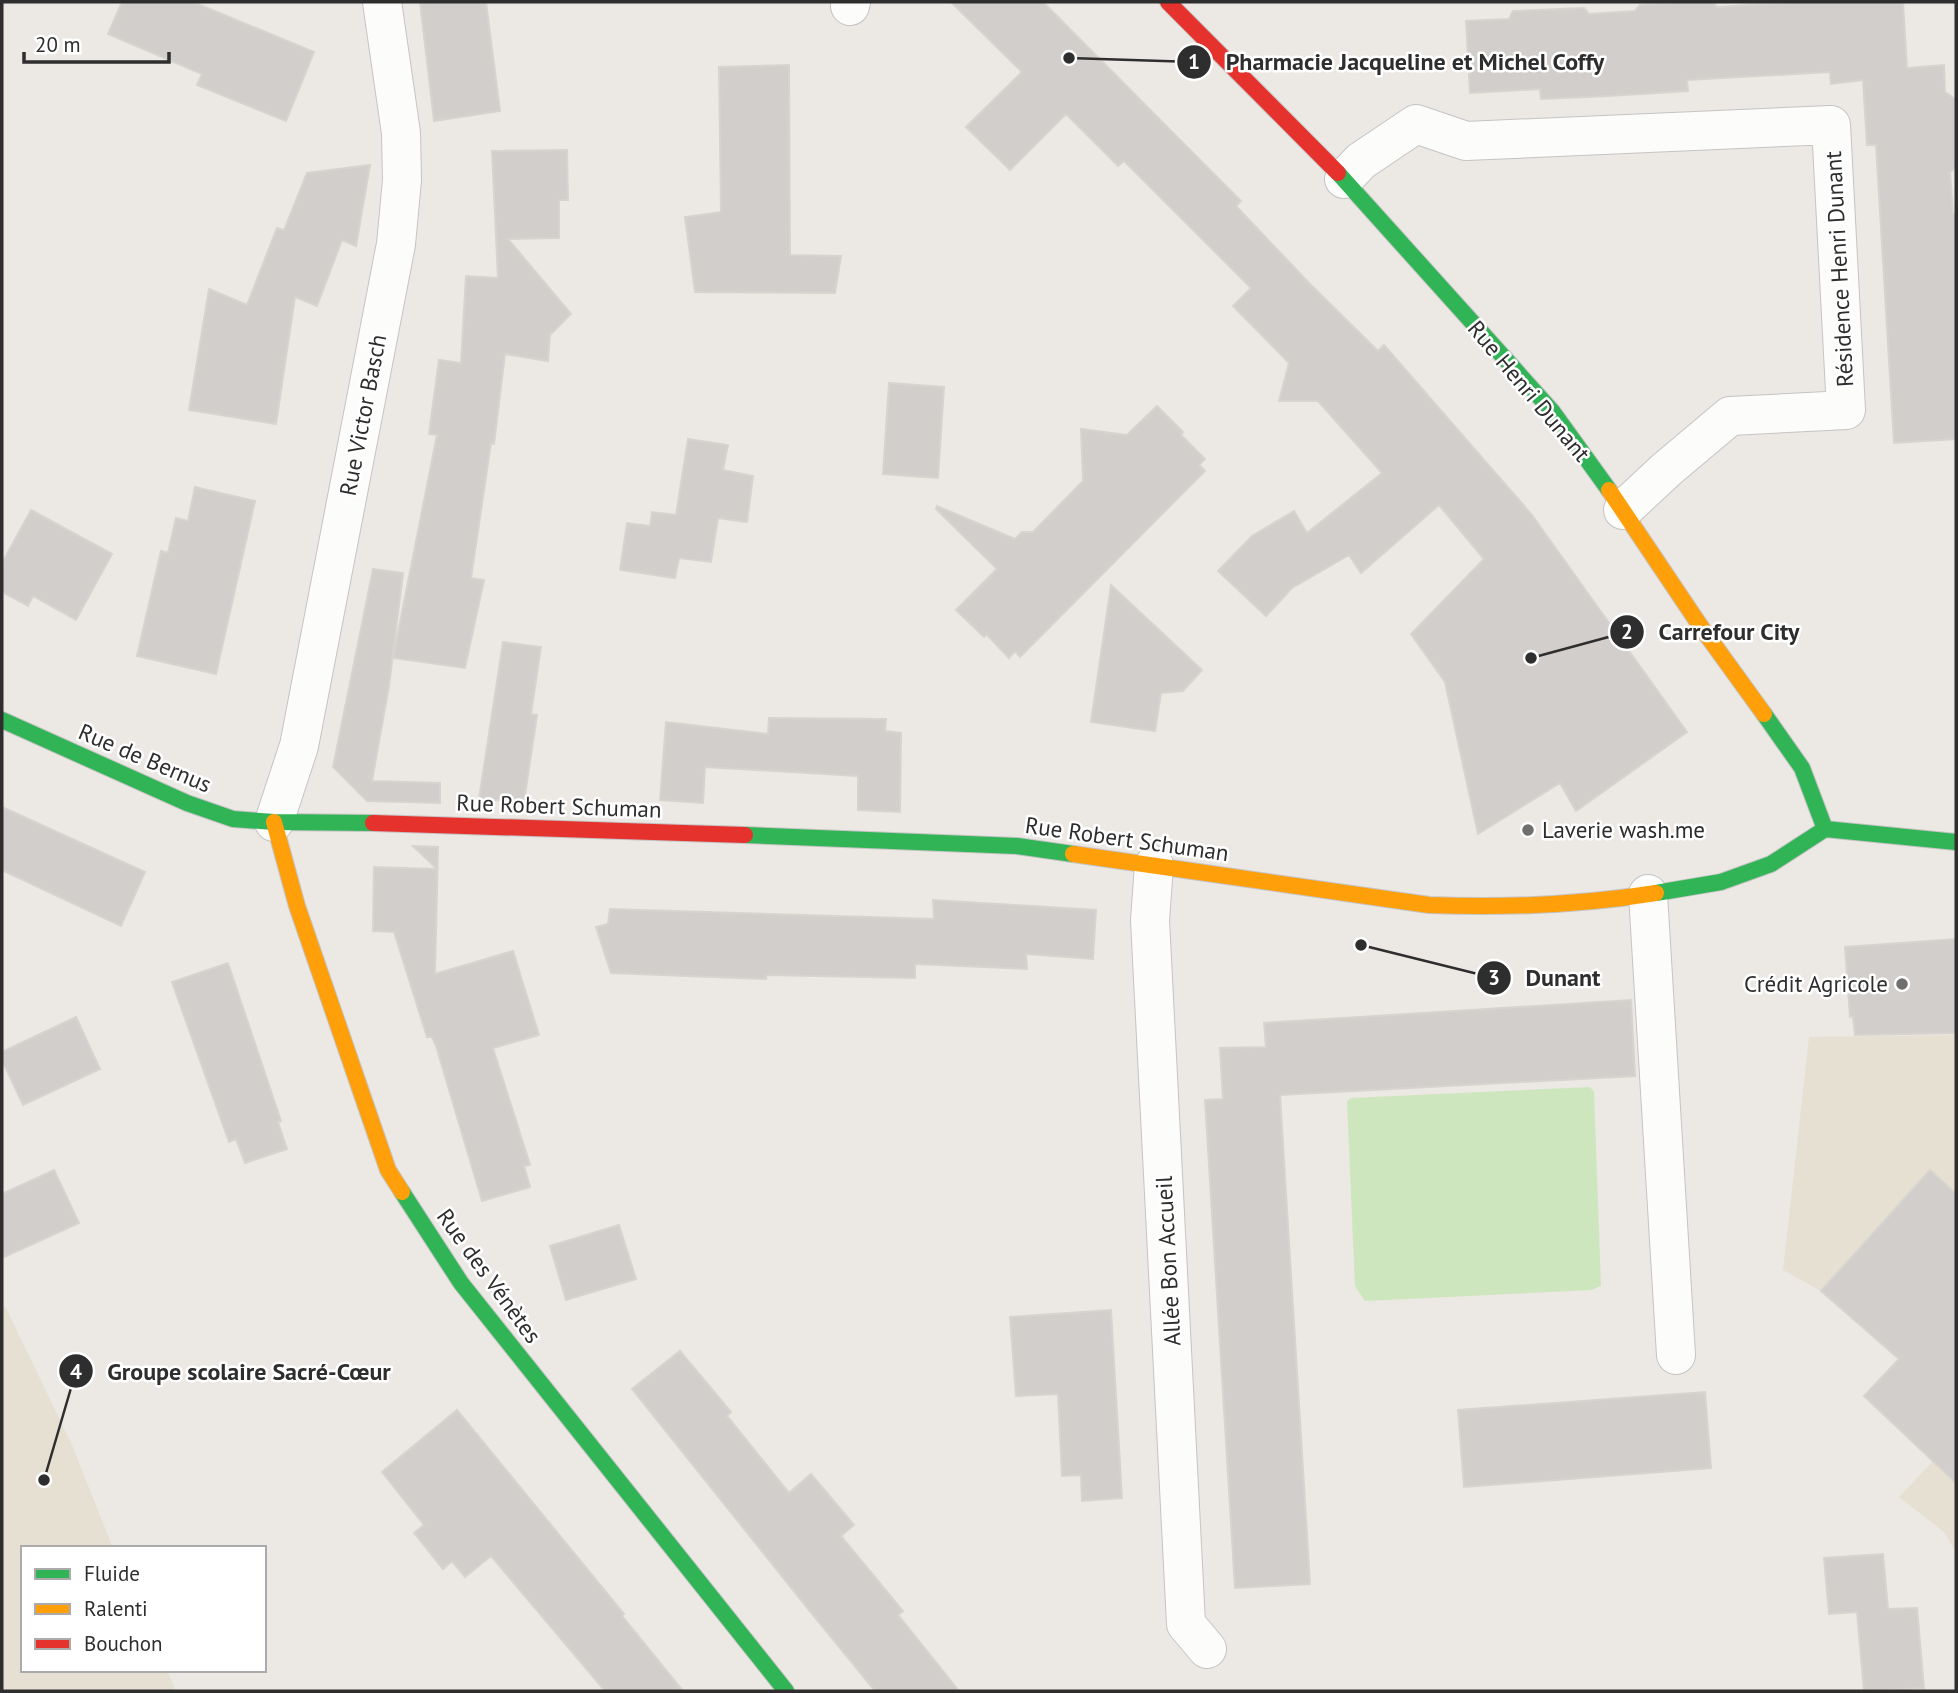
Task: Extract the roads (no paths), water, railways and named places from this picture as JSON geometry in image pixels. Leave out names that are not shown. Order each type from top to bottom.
[{"type":"street","points":[[374,2],[382,2]]},
{"type":"street","name":"Rue Victor Basch","points":[[274,822],[299,746],[396,244],[402,180],[401,133],[382,2]]},
{"type":"street","name":"Rue Henri Dunant","points":[[1168,2],[1344,178],[1552,411],[1802,768],[1825,829]]},
{"type":"street","name":"Résidence Henri Dunant","points":[[1344,178],[1361,161],[1416,124],[1466,141],[1831,125],[1846,410],[1730,416],[1623,510]]},
{"type":"street","name":"Rue de Bernus","points":[[2,720],[187,803],[233,819],[274,822]]},
{"type":"street","name":"Rue Robert Schuman","points":[[274,822],[350,822],[1017,846],[1429,905],[1510,906],[1599,902],[1721,882],[1771,864],[1825,829]]},
{"type":"street","name":"Rue des Vénètes","points":[[274,822],[297,906],[388,1170],[461,1283],[786,1691]]},
{"type":"street","points":[[1825,829],[1956,842]]},
{"type":"street","name":"Allée Bon Accueil","points":[[1154,864],[1150,920],[1186,1624],[1207,1649]]},
{"type":"street","points":[[1648,894],[1676,1355]]},
{"type":"place","name":"Pharmacie Jacqueline et Michel Coffy","points":[[1069,58]]},
{"type":"place","name":"Carrefour City","points":[[1531,658]]},
{"type":"place","name":"Laverie wash.me","points":[[1528,830]]},
{"type":"place","name":"Dunant","points":[[1361,945]]},
{"type":"place","name":"Crédit Agricole","points":[[1902,984]]},
{"type":"place","name":"Groupe scolaire Sacré-Cœur","points":[[44,1480]]}]
